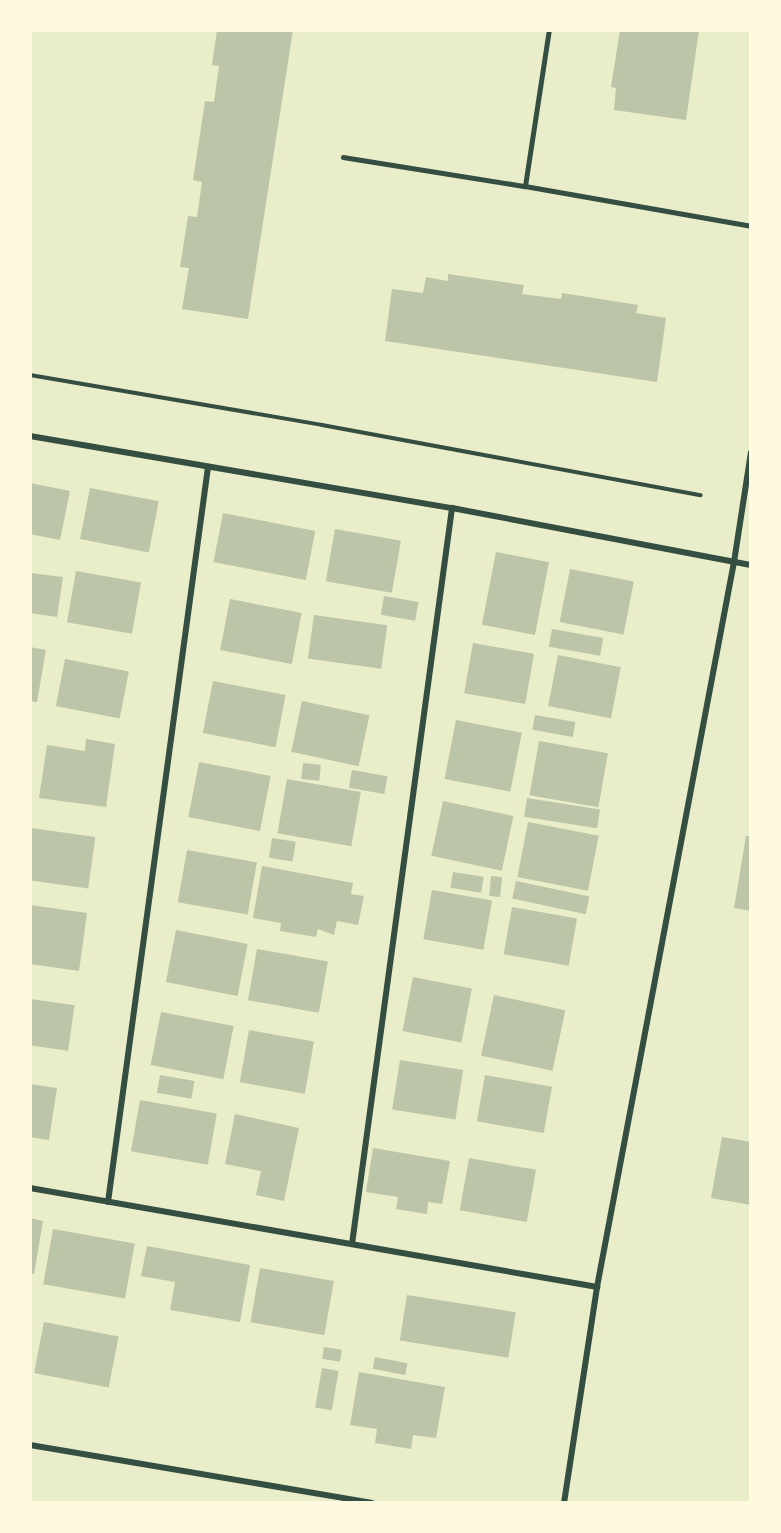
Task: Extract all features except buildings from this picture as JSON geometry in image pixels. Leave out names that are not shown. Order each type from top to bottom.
[{"type":"street","points":[[30,436],[452,508],[751,565]]},
{"type":"street","points":[[564,1503],[597,1287],[734,562],[751,452]]},
{"type":"street","points":[[108,1202],[208,467]]},
{"type":"street","points":[[352,1244],[452,508]]},
{"type":"street","points":[[30,1188],[597,1287]]},
{"type":"street","points":[[30,1445],[372,1503]]},
{"type":"lane","points":[[525,186],[549,30]]},
{"type":"lane","points":[[343,157],[751,226]]},
{"type":"path","points":[[30,375],[322,425],[702,495]]}]
